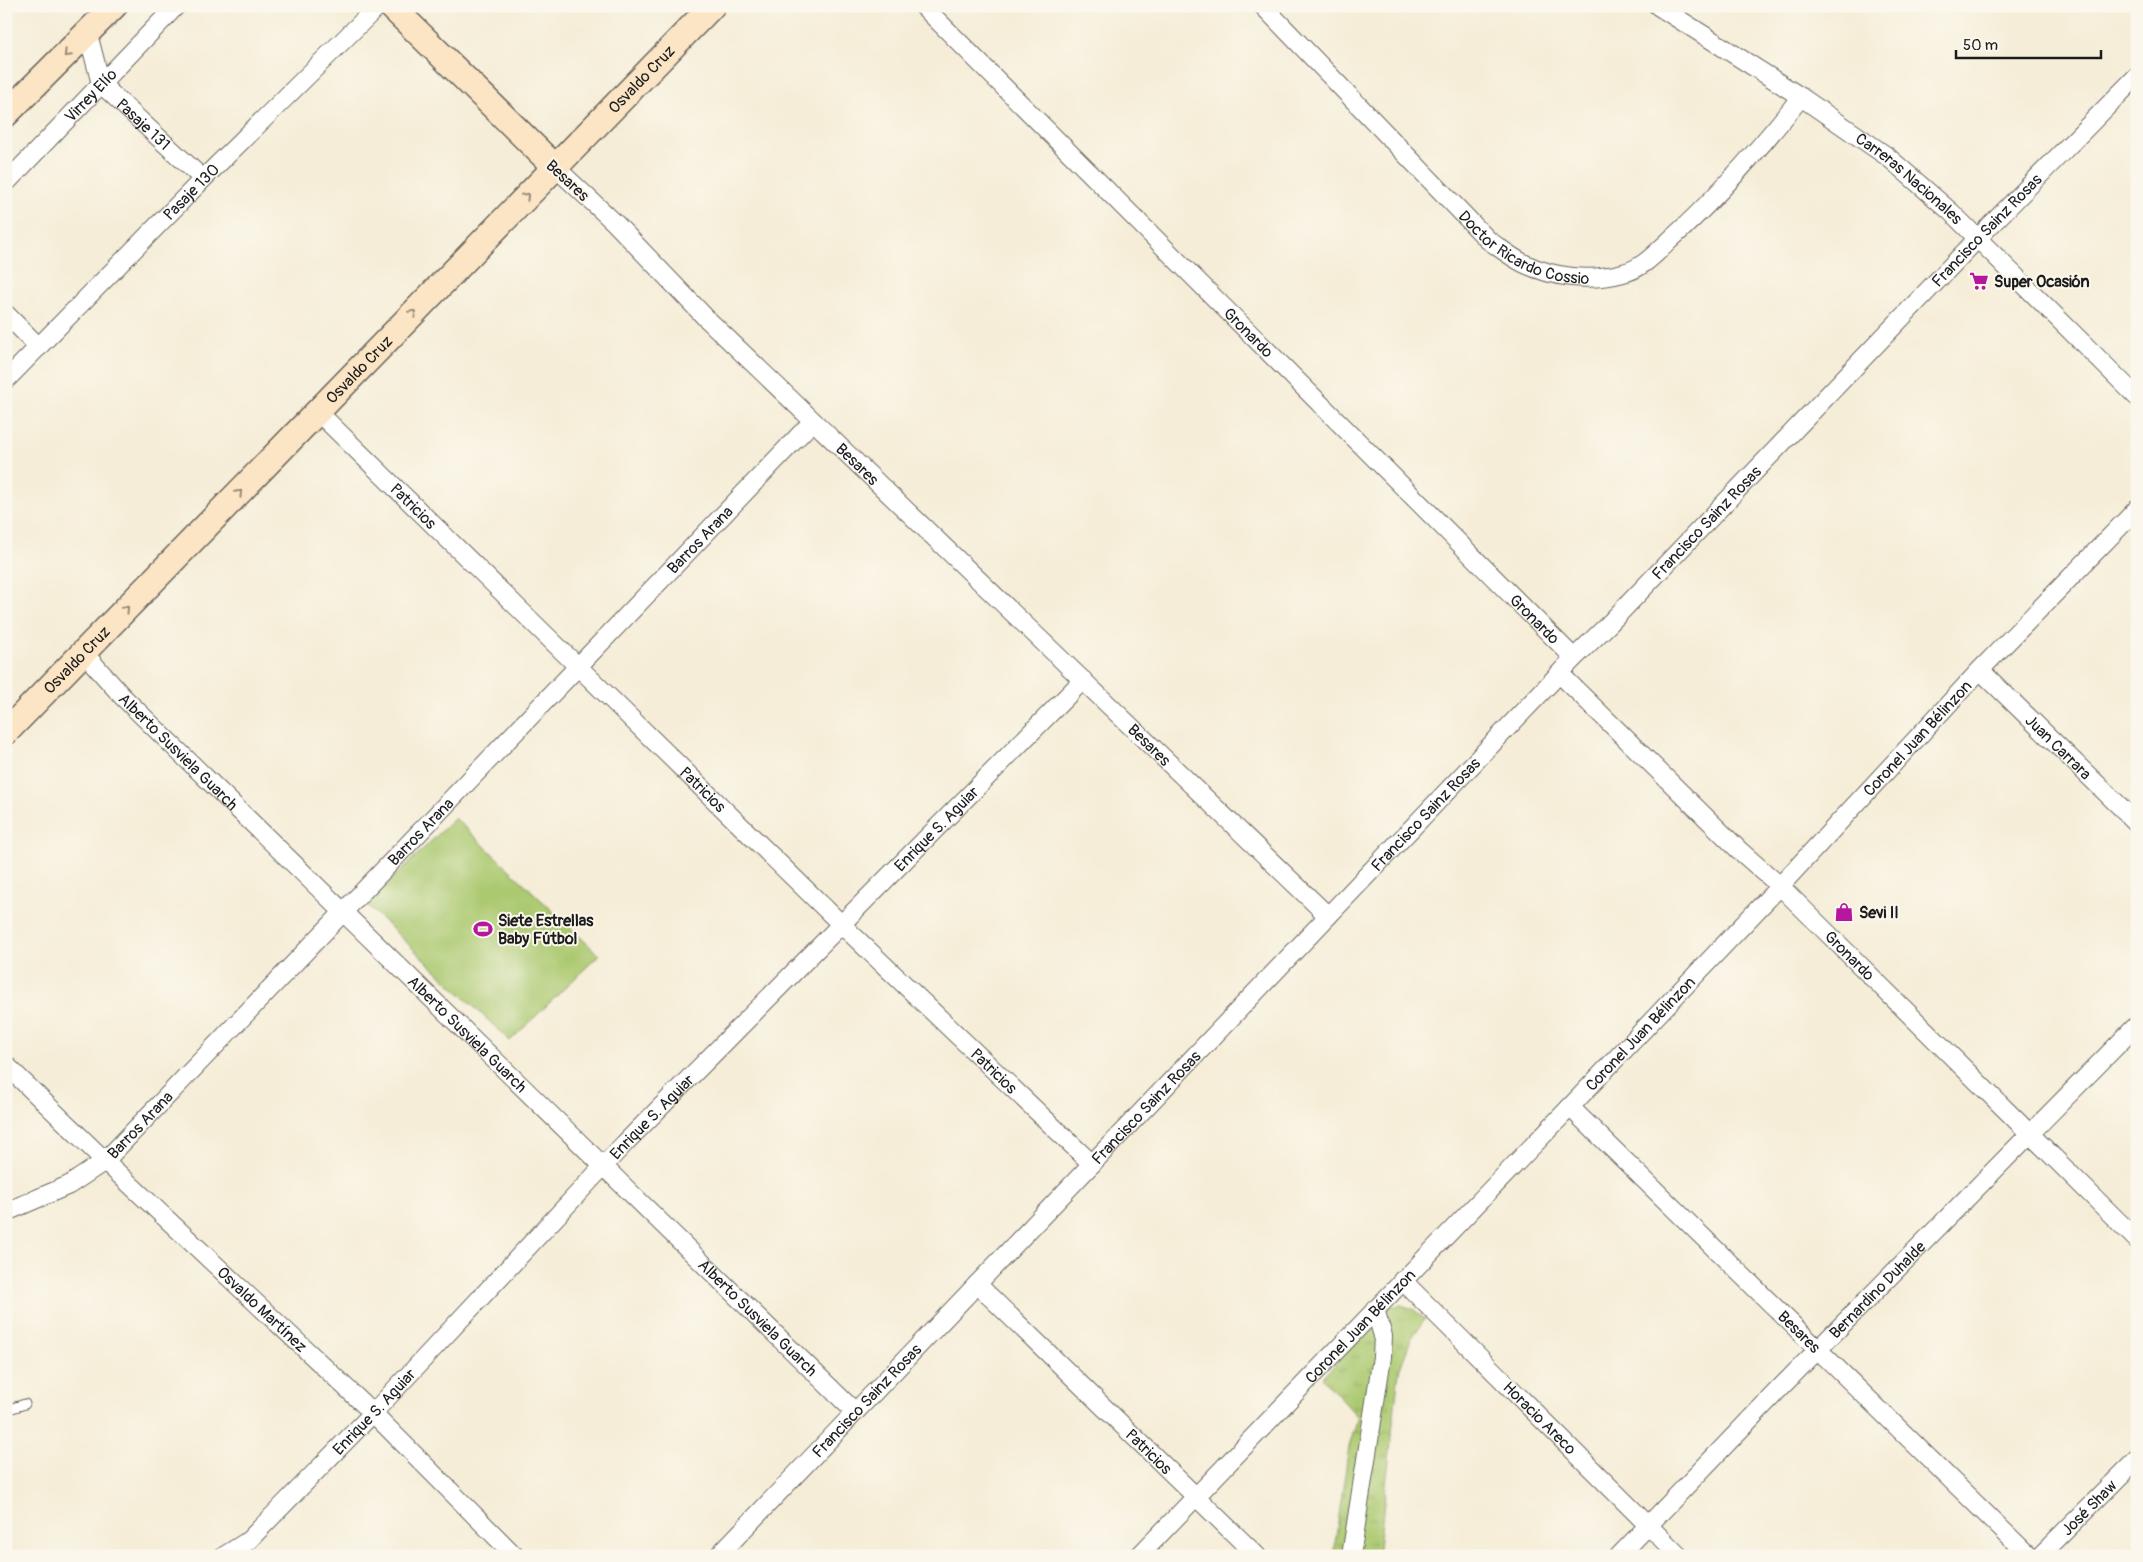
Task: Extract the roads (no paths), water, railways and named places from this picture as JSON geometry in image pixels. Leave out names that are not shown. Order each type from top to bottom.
[{"type":"street","points":[[6,114],[114,6]]},
{"type":"street","name":"Virrey Elío","points":[[6,183],[176,6]]},
{"type":"street","name":"Pasaje 130","points":[[6,380],[203,179],[378,6]]},
{"type":"street","name":"Besares","points":[[390,6],[554,167],[615,223],[706,317],[813,421],[1328,916]]},
{"type":"street","name":"Osvaldo Cruz","points":[[6,732],[712,6]]},
{"type":"street","name":"Gronardo","points":[[923,6],[1574,658]]},
{"type":"street","name":"Doctor Ricardo Cossio","points":[[1263,6],[1488,240],[1522,263],[1556,276],[1589,278],[1625,273],[1646,262],[1716,196],[1801,98]]},
{"type":"street","name":"Carreras Nacionales","points":[[1658,6],[1801,98],[1888,157],[1951,212],[2137,397]]},
{"type":"street","points":[[88,34],[101,84]]},
{"type":"street","name":"Francisco Sainz Rosas","points":[[718,1556],[1574,658],[1610,623],[1977,239],[2137,76]]},
{"type":"street","name":"Pasaje 131","points":[[101,84],[203,179]]},
{"type":"street","points":[[6,314],[39,347]]},
{"type":"street","name":"Patricios","points":[[318,412],[841,924],[1092,1164]]},
{"type":"street","name":"Barros Arana","points":[[6,1212],[69,1185],[105,1161],[813,421]]},
{"type":"street","name":"Coronel Juan Bélinzon","points":[[1139,1556],[1780,886],[1980,670],[2137,509]]},
{"type":"street","name":"Alberto Susviela Guarch","points":[[83,652],[122,696],[603,1168],[855,1412]]},
{"type":"street","name":"Juan Carrara","points":[[1980,670],[2137,823]]},
{"type":"street","name":"Gronardo","points":[[1560,674],[1739,850],[1780,886],[2137,1240]]},
{"type":"street","name":"Enrique S. Aguiar","points":[[224,1556],[248,1541],[373,1413],[603,1168],[1083,680]]},
{"type":"street","name":"Bernardino Duhalde","points":[[1619,1556],[1779,1388],[1819,1350],[2137,1025]]},
{"type":"street","name":"Osvaldo Martínez","points":[[6,1064],[105,1161],[373,1413],[515,1556]]},
{"type":"street","name":"Besares","points":[[1570,1107],[2029,1556]]},
{"type":"street","name":"Horacio Areco","points":[[1402,1280],[1679,1556]]},
{"type":"street","name":"Patricios","points":[[977,1284],[1257,1556]]},
{"type":"street","points":[[1351,1556],[1382,1357],[1383,1336],[1375,1309]]},
{"type":"street","name":"José Shaw","points":[[2040,1556],[2137,1459]]},
{"type":"lane","points":[[6,1410],[25,1404]]},
{"type":"place","name":"Super Ocasión","points":[[1979,281]]},
{"type":"place","name":"Sevi II","points":[[1844,912]]},
{"type":"place","name":"Siete Estrellas Baby Fútbol","points":[[483,929]]}]
